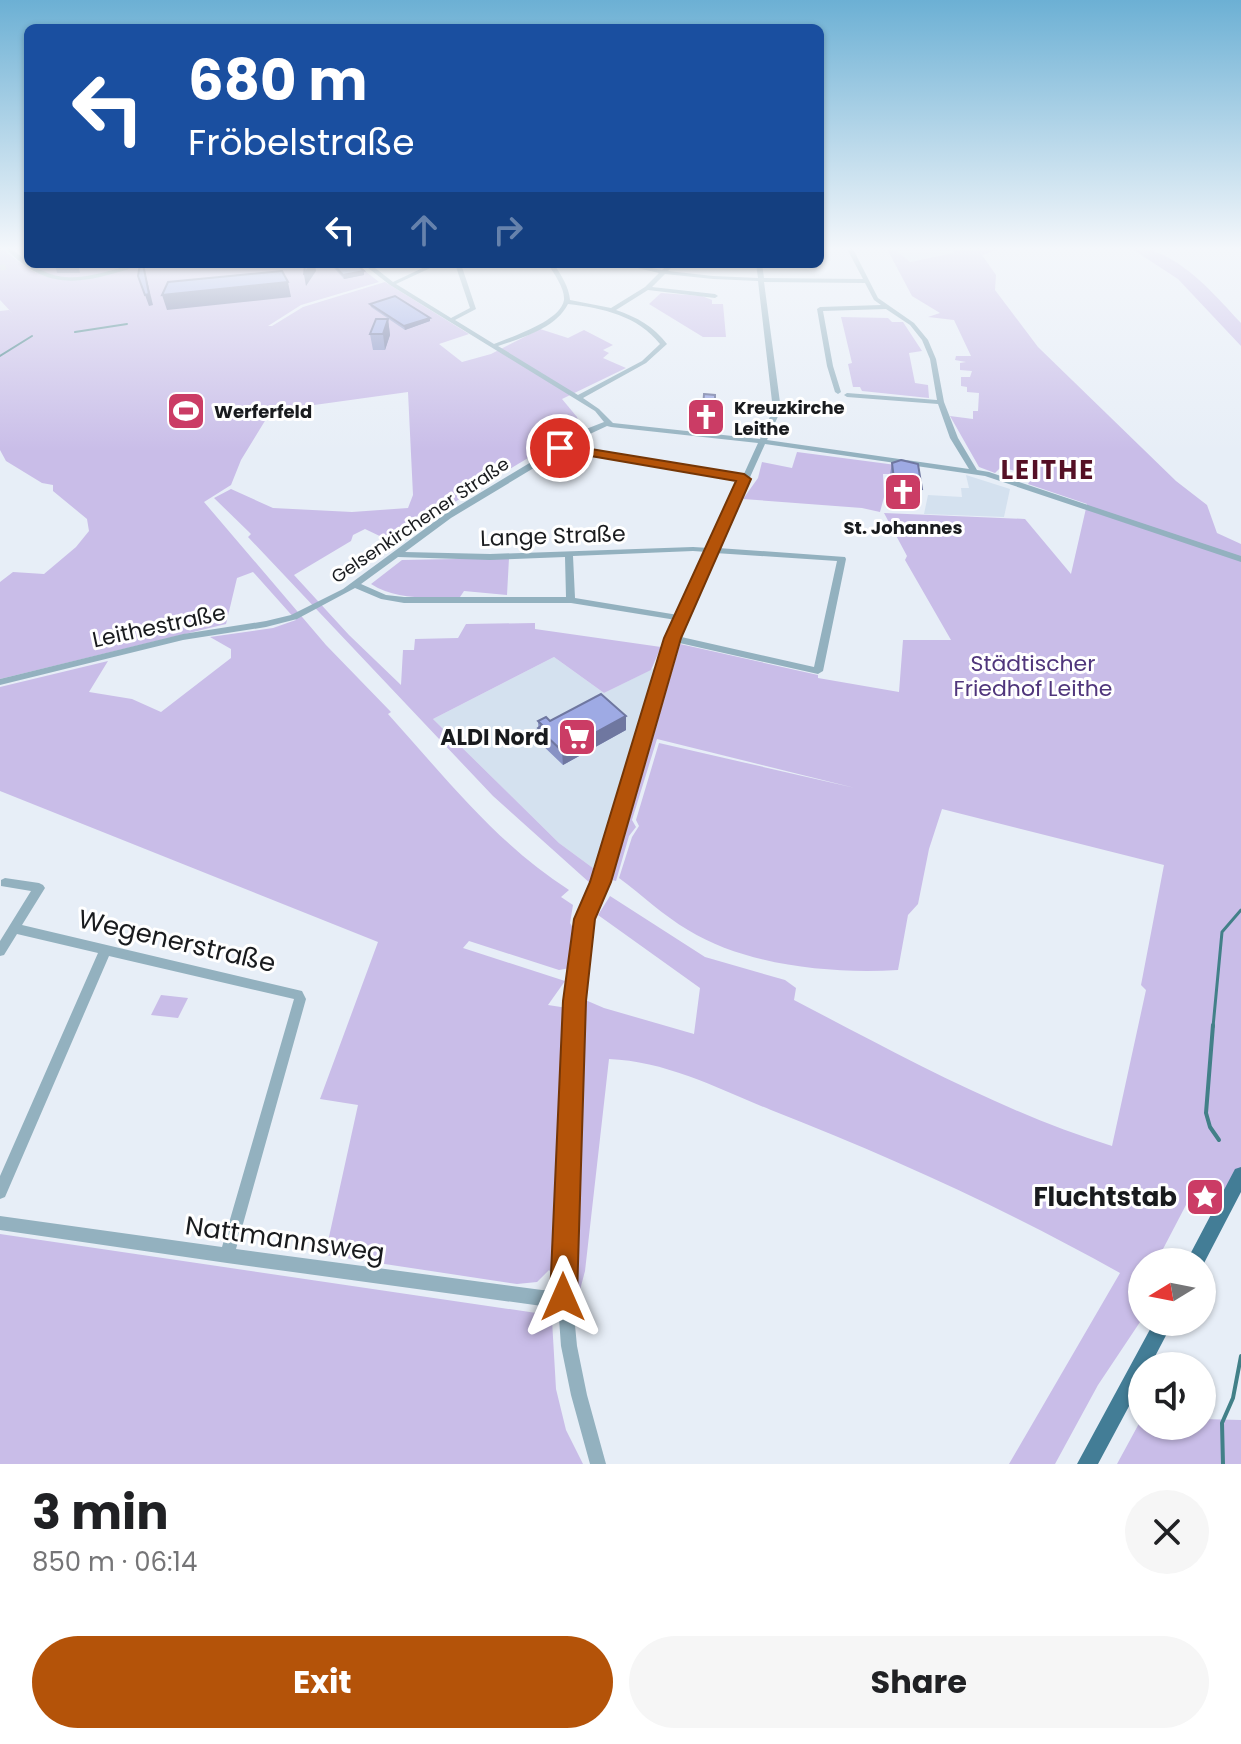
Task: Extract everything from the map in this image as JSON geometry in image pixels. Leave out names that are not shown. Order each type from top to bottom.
[{"type":"main road","points":[[1202,1248],[1239,1178]]},
{"type":"main road","points":[[1087,1464],[1156,1336]]},
{"type":"street","points":[[443,315],[605,416],[611,425]]},
{"type":"street","points":[[451,320],[460,315]]},
{"type":"street","points":[[493,346],[536,328],[554,315]]},
{"type":"street","points":[[577,399],[636,367],[664,344],[643,326],[622,315]]},
{"type":"street","points":[[598,1464],[579,1395],[563,1297],[575,1001],[585,919],[601,882],[672,638],[777,410],[765,315]]},
{"type":"street","points":[[821,315],[831,357],[830,367],[842,394],[941,402]]},
{"type":"street","points":[[899,315],[912,324],[925,340],[954,438],[974,471]]},
{"type":"street","points":[[590,408],[599,418],[600,426]]},
{"type":"street","name":"Gelsenkirchener Straße","points":[[325,602],[355,585],[448,516],[560,448],[600,426],[611,425],[761,441],[974,471],[1020,483],[1241,559]]},
{"type":"street","points":[[560,448],[744,479]]},
{"type":"street","name":"Lange Straße","points":[[397,554],[452,557],[693,549],[842,559],[818,671],[672,638]]},
{"type":"street","points":[[569,554],[571,600]]},
{"type":"street","points":[[355,585],[377,595],[404,600],[571,600],[681,618]]},
{"type":"street","name":"Leithestraße","points":[[0,682],[183,637],[274,623],[325,602]]},
{"type":"street","points":[[0,951],[39,888],[5,883]]},
{"type":"street","name":"Wegenerstraße","points":[[14,928],[298,995],[300,999],[227,1256]]},
{"type":"street","points":[[0,1192],[106,949]]},
{"type":"street","name":"Nattmannsweg","points":[[0,1223],[542,1298],[563,1297]]},
{"type":"shaded area","points":[[966,475],[1010,489],[1004,517],[924,514],[928,495],[962,497],[961,488],[969,488]]},
{"type":"shaded area","points":[[554,657],[604,693],[658,666],[597,871],[559,843],[433,719]]},
{"type":"green space","name":"Städtischer Friedhof Leithe","points":[[0,315],[285,315],[268,326],[272,326],[289,315],[439,315],[469,334],[439,344],[462,362],[491,354],[540,329],[568,338],[584,330],[613,345],[603,350],[609,353],[603,358],[626,368],[562,399],[577,417],[580,427],[423,521],[412,517],[386,539],[365,529],[353,535],[351,541],[294,575],[349,635],[401,685],[403,650],[414,650],[415,639],[458,638],[466,624],[535,623],[535,629],[661,647],[651,670],[604,693],[554,657],[433,719],[559,843],[597,871],[591,884],[493,796],[248,537],[251,534],[214,498],[231,489],[273,508],[352,512],[408,508],[413,495],[408,392],[271,411],[241,460],[231,485],[204,502],[326,645],[391,712],[388,714],[473,808],[518,852],[569,890],[561,897],[573,905],[570,923],[575,931],[570,968],[559,970],[469,941],[463,948],[565,981],[548,1005],[574,1009],[576,996],[604,1008],[694,1034],[700,988],[598,915],[610,896],[705,957],[785,980],[796,988],[794,1000],[910,1061],[1030,1116],[1112,1146],[1146,990],[1141,985],[1164,865],[942,809],[929,849],[918,904],[908,915],[898,970],[818,969],[763,960],[711,942],[688,930],[619,878],[632,837],[639,826],[636,820],[659,743],[855,788],[657,739],[632,820],[636,827],[629,836],[616,881],[612,880],[680,644],[818,675],[818,678],[899,692],[903,640],[951,640],[905,560],[907,556],[884,513],[1025,519],[1071,574],[1087,504],[1028,484],[1033,476],[1001,467],[995,473],[979,467],[950,416],[973,419],[973,411],[978,411],[979,393],[967,392],[967,387],[961,386],[961,377],[970,377],[972,371],[960,370],[960,363],[966,362],[955,360],[956,356],[971,356],[954,320],[928,317],[1014,315],[1038,347],[1176,481],[1207,505],[1217,533],[1241,544],[1241,1170],[1218,1216],[1187,1203],[1164,1248],[1128,1248],[1128,1336],[1131,1336],[1098,1385],[1055,1464],[1009,1464],[1120,1273],[992,1206],[905,1166],[672,1070],[609,1059],[585,1271],[576,1305],[549,1270],[537,1282],[517,1284],[325,1255],[358,1105],[320,1099],[378,942],[0,791],[0,687],[108,661],[89,692],[132,699],[161,712],[231,658],[231,649],[210,637],[273,628],[296,620],[253,572],[237,578],[226,624],[0,679],[0,582],[13,572],[44,574],[76,547],[89,531],[87,519],[53,491],[53,485],[42,483],[6,461],[0,450]]},
{"type":"green space","points":[[668,315],[724,315],[726,337],[703,337]]},
{"type":"green space","points":[[1212,315],[1234,315],[1241,323],[1241,346]]},
{"type":"green space","points":[[841,317],[888,318],[892,322],[903,322],[922,351],[909,353],[915,383],[928,385],[929,398],[862,391],[860,387],[853,387],[848,364],[852,363]]},
{"type":"green space","points":[[797,452],[896,465],[892,474],[883,474],[884,497],[880,512],[743,499],[758,478],[762,462],[792,468]]},
{"type":"green space","points":[[509,558],[507,595],[464,591],[460,597],[414,597],[392,593],[371,584],[402,560]]},
{"type":"green space","points":[[161,995],[188,998],[178,1018],[151,1015]]},
{"type":"green space","points":[[0,1234],[543,1314],[552,1320],[556,1389],[566,1430],[583,1464],[0,1464]]},
{"type":"green space","points":[[1216,1419],[1241,1420],[1241,1464],[1117,1464],[1130,1440],[1216,1440]]},
{"type":"building","points":[[387,315],[426,315],[430,318],[404,326]]},
{"type":"building","points":[[376,319],[388,319],[383,334],[370,334]]},
{"type":"building","points":[[704,394],[715,395],[715,410],[703,408]]},
{"type":"building","points":[[901,460],[918,464],[922,489],[903,491],[908,485],[899,484],[894,479],[892,463]]},
{"type":"building","points":[[601,694],[626,716],[562,751],[538,728],[542,725],[538,721],[546,717],[550,721]]},
{"type":"waterway","points":[[75,332],[127,324]]},
{"type":"waterway","points":[[0,356],[32,336]]},
{"type":"waterway","points":[[1213,1027],[1222,932],[1241,910]]},
{"type":"waterway","points":[[1213,1025],[1206,1113],[1210,1127],[1219,1140]]},
{"type":"waterway","points":[[1223,1464],[1222,1423],[1233,1398],[1241,1356]]},
{"type":"place","name":"Werferfeld","points":[[186,411]]},
{"type":"place","name":"Kreuzkirche Leithe","points":[[706,417]]},
{"type":"place","name":"St. Johannes","points":[[903,492]]},
{"type":"place","name":"ALDI Nord","points":[[577,737]]},
{"type":"place","name":"Fluchtstab","points":[[1205,1197]]},
{"type":"district","name":"LEITHE","points":[[1048,470]]},
{"type":"route","points":[[560,448],[744,479],[672,638],[601,882],[585,919],[575,1001],[563,1297]]}]
